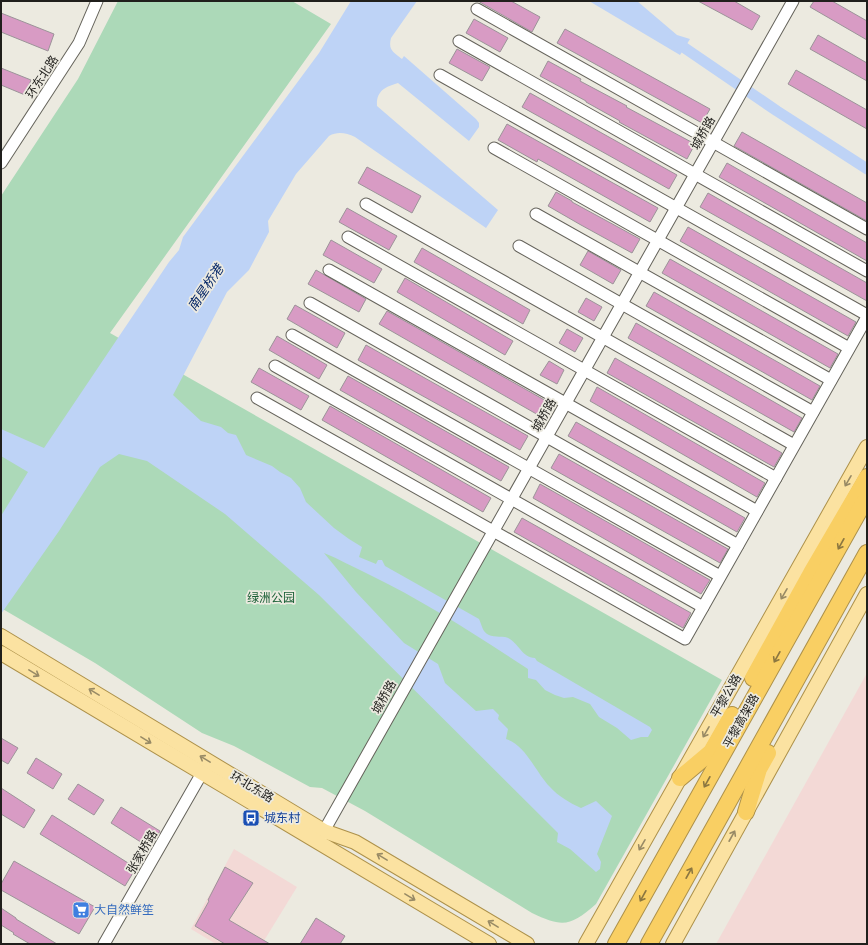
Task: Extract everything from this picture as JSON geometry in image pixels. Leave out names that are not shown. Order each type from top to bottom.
[{"type":"highway","points":[[680,778],[711,752],[811,573],[867,478]]},
{"type":"highway","name":"平黎高架路","points":[[616,944],[867,498]]},
{"type":"highway","points":[[649,944],[867,553]]},
{"type":"highway","points":[[746,812],[759,769],[867,575]]},
{"type":"main road","name":"平黎公路","points":[[584,942],[680,778],[867,447]]},
{"type":"main road","points":[[673,944],[867,594]]},
{"type":"main road","name":"环北东路","points":[[1,636],[321,836],[488,944]]},
{"type":"main road","name":"环北东路","points":[[1,653],[202,773],[321,836],[355,842],[527,944]]},
{"type":"street","name":"环东北路","points":[[1,163],[79,43],[97,1]]},
{"type":"street","name":"城桥路","points":[[321,836],[793,1]]},
{"type":"street","points":[[477,9],[867,229]]},
{"type":"street","points":[[459,41],[867,271]]},
{"type":"street","points":[[257,398],[685,639],[867,316],[440,75]]},
{"type":"street","points":[[494,148],[849,348]]},
{"type":"street","points":[[366,204],[794,445]]},
{"type":"street","points":[[536,214],[831,380]]},
{"type":"street","points":[[348,237],[776,478]]},
{"type":"street","points":[[519,246],[813,412]]},
{"type":"street","points":[[329,270],[757,511]]},
{"type":"street","points":[[310,304],[738,545]]},
{"type":"street","points":[[292,335],[720,576]]},
{"type":"street","points":[[275,366],[703,607]]},
{"type":"street","name":"张家桥路","points":[[104,944],[202,773]]},
{"type":"shaded area","points":[[867,673],[867,944],[716,944]]},
{"type":"shaded area","points":[[234,849],[297,887],[262,944],[216,944],[191,929]]},
{"type":"green space","name":"绿洲公园","points":[[118,1],[292,1],[331,24],[110,333],[722,680],[596,904],[580,917],[559,923],[532,913],[365,811],[322,788],[310,787],[234,746],[202,733],[95,663],[1,608],[1,196],[78,79]]},
{"type":"water","name":"南星桥港","points":[[351,1],[417,1],[391,38],[391,48],[402,59],[404,56],[476,119],[479,123],[479,127],[469,141],[398,83],[382,90],[378,97],[377,106],[498,210],[486,228],[355,137],[342,133],[336,133],[329,136],[296,174],[268,221],[269,232],[249,270],[227,292],[173,395],[201,421],[221,427],[228,433],[236,435],[246,455],[272,466],[291,478],[300,488],[306,502],[334,528],[362,547],[359,557],[376,564],[378,560],[382,560],[385,566],[479,619],[484,631],[488,635],[505,637],[509,639],[526,655],[535,658],[537,661],[650,727],[652,730],[648,737],[641,737],[631,740],[617,728],[599,717],[590,704],[573,697],[564,698],[545,690],[536,680],[528,678],[528,669],[469,631],[389,584],[324,553],[356,592],[404,643],[438,664],[445,683],[476,711],[493,709],[499,715],[498,719],[508,729],[506,739],[513,742],[525,753],[553,790],[564,799],[581,808],[596,801],[612,816],[597,854],[601,862],[600,869],[596,872],[570,849],[557,842],[558,833],[319,595],[225,514],[147,461],[119,454],[100,467],[59,531],[1,614],[1,516],[28,472],[1,456],[1,429],[44,448],[169,262],[179,250],[183,237],[319,53]]},
{"type":"water","points":[[589,1],[637,1],[677,35],[690,39],[680,55]]},
{"type":"building","points":[[478,1],[511,1],[540,17],[532,32]]},
{"type":"building","points":[[698,1],[734,1],[760,16],[752,30]]},
{"type":"building","points":[[814,1],[832,1],[867,21],[867,40],[810,7]]},
{"type":"building","points":[[1,13],[54,34],[48,51],[1,32]]},
{"type":"building","points":[[474,19],[508,38],[500,52],[466,33]]},
{"type":"building","points":[[565,29],[710,109],[702,123],[557,43]]},
{"type":"building","points":[[818,35],[867,63],[867,81],[810,49]]},
{"type":"building","points":[[457,49],[490,67],[482,81],[449,63]]},
{"type":"building","points":[[548,61],[581,79],[580,81],[627,106],[626,107],[695,144],[687,159],[619,122],[620,121],[586,101],[540,76]]},
{"type":"building","points":[[1,68],[31,80],[25,95],[1,85]]},
{"type":"building","points":[[796,70],[867,110],[867,129],[788,84]]},
{"type":"building","points":[[530,93],[677,175],[669,189],[522,107]]},
{"type":"building","points":[[507,124],[658,208],[650,222],[538,159],[537,162],[498,140]]},
{"type":"building","points":[[742,132],[867,203],[867,221],[734,146]]},
{"type":"building","points":[[727,163],[867,243],[867,261],[719,177]]},
{"type":"building","points":[[367,167],[421,196],[412,213],[358,183]]},
{"type":"building","points":[[556,192],[640,239],[632,253],[548,206]]},
{"type":"building","points":[[708,193],[867,283],[867,301],[700,207]]},
{"type":"building","points":[[347,208],[397,236],[389,250],[339,222]]},
{"type":"building","points":[[688,227],[856,322],[848,336],[680,241]]},
{"type":"building","points":[[331,240],[382,269],[374,283],[323,255]]},
{"type":"building","points":[[422,248],[530,310],[523,324],[414,262]]},
{"type":"building","points":[[588,251],[621,270],[613,284],[580,265]]},
{"type":"building","points":[[670,259],[838,354],[830,368],[662,273]]},
{"type":"building","points":[[316,270],[366,299],[359,312],[308,284]]},
{"type":"building","points":[[405,278],[513,341],[505,355],[397,292]]},
{"type":"building","points":[[654,292],[820,386],[812,400],[646,306]]},
{"type":"building","points":[[586,298],[602,307],[594,321],[578,312]]},
{"type":"building","points":[[295,305],[345,333],[337,348],[287,319]]},
{"type":"building","points":[[387,311],[548,402],[540,416],[379,324]]},
{"type":"building","points":[[636,323],[802,418],[794,432],[628,338]]},
{"type":"building","points":[[567,329],[583,338],[575,352],[559,343]]},
{"type":"building","points":[[277,336],[327,365],[319,379],[269,350]]},
{"type":"building","points":[[366,345],[528,436],[520,450],[358,360]]},
{"type":"building","points":[[615,358],[782,453],[774,467],[607,373]]},
{"type":"building","points":[[549,361],[564,370],[557,384],[540,375]]},
{"type":"building","points":[[259,368],[309,396],[301,410],[251,382]]},
{"type":"building","points":[[348,376],[509,467],[501,481],[340,390]]},
{"type":"building","points":[[597,387],[765,483],[757,497],[590,401]]},
{"type":"building","points":[[330,406],[491,498],[483,512],[322,420]]},
{"type":"building","points":[[576,422],[745,518],[737,532],[568,436]]},
{"type":"building","points":[[559,454],[728,549],[720,563],[551,468]]},
{"type":"building","points":[[540,484],[710,580],[701,594],[533,498]]},
{"type":"building","points":[[522,518],[691,613],[683,628],[514,532]]},
{"type":"building","points":[[1,738],[18,748],[8,764],[1,760]]},
{"type":"building","points":[[36,758],[62,774],[53,789],[27,773]]},
{"type":"building","points":[[78,784],[104,800],[94,815],[68,799]]},
{"type":"building","points":[[1,788],[35,810],[24,828],[1,814]]},
{"type":"building","points":[[121,807],[160,831],[150,848],[111,823]]},
{"type":"building","points":[[52,815],[136,868],[125,886],[40,834]]},
{"type":"building","points":[[14,861],[95,907],[79,934],[1,890],[1,884]]},
{"type":"building","points":[[225,867],[253,883],[229,920],[270,944],[225,944],[195,926]]},
{"type":"building","points":[[1,908],[57,944],[30,944],[13,934],[14,933],[1,925]]},
{"type":"building","points":[[316,918],[345,936],[340,944],[300,944]]},
{"type":"waterway","points":[[673,40],[777,111],[867,169]]},
{"type":"place","name":"城东村","points":[[251,818]]},
{"type":"place","name":"大自然鲜笙","points":[[81,910]]}]
